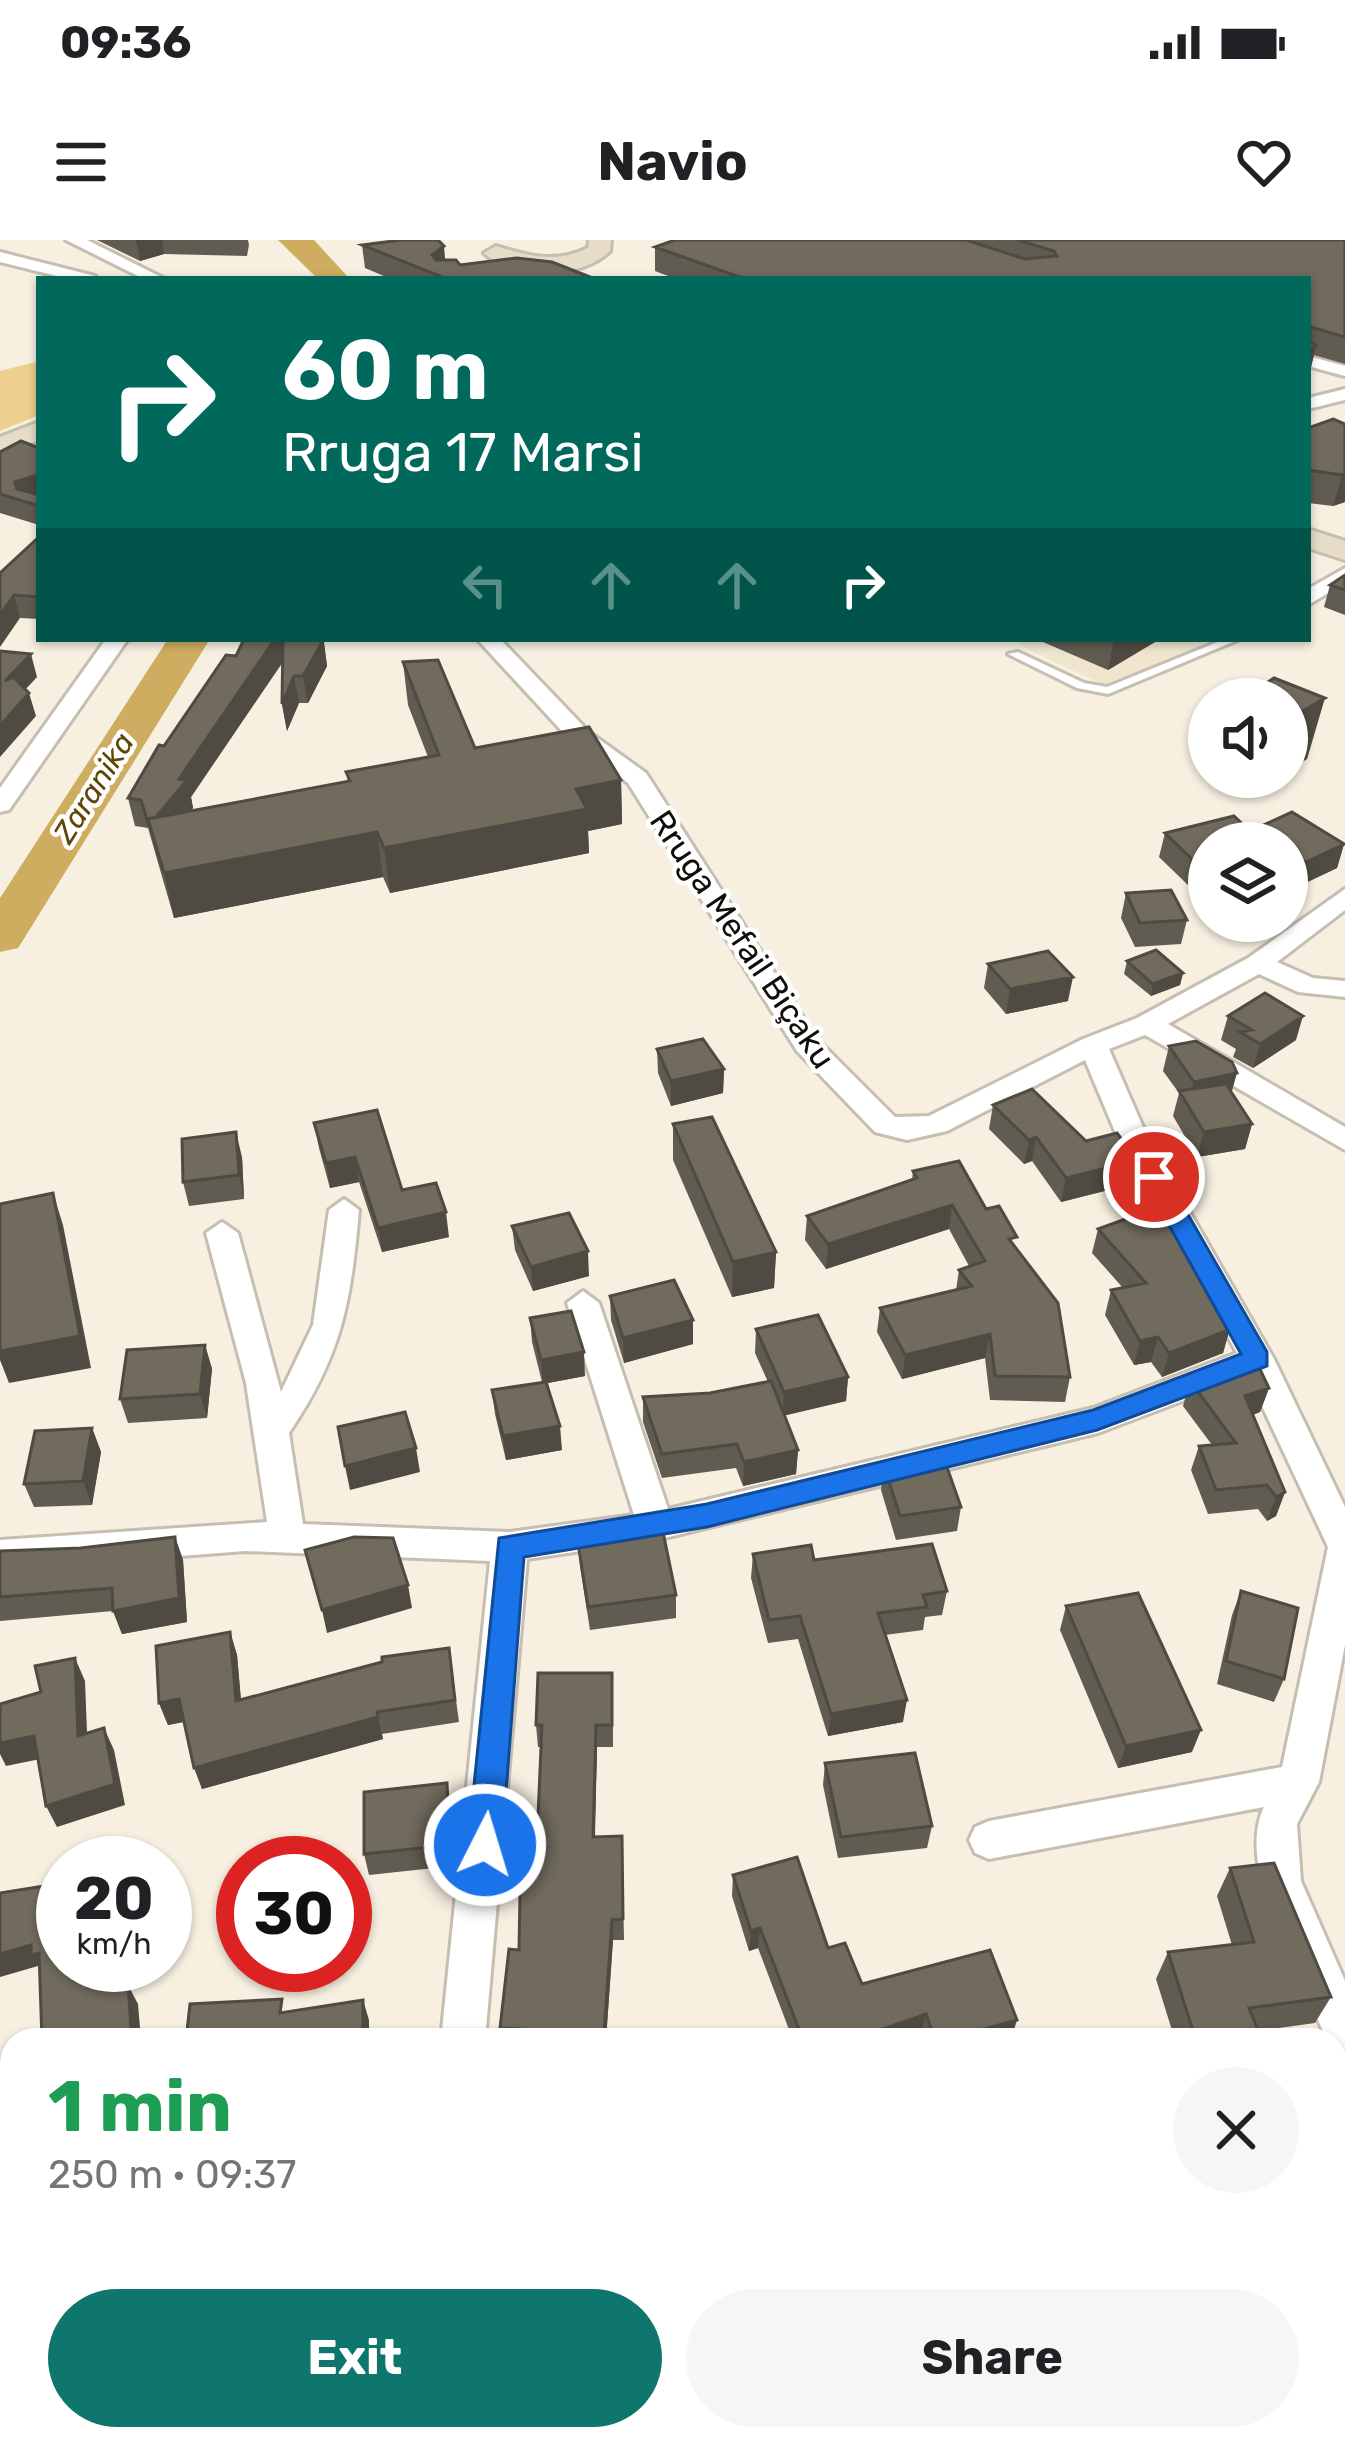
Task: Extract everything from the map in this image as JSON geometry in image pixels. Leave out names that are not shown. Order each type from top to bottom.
[{"type":"main road","points":[[491,256],[537,264],[569,263],[599,246]]},
{"type":"main road","points":[[599,246],[596,266],[604,276]]},
{"type":"main road","points":[[491,256],[558,276]]},
{"type":"main road","points":[[537,264],[561,276]]},
{"type":"main road","points":[[0,447],[36,431]]},
{"type":"main road","points":[[1311,539],[1345,551]]},
{"type":"street","points":[[74,240],[151,276]]},
{"type":"street","points":[[0,257],[77,276]]},
{"type":"street","points":[[1311,362],[1345,371]]},
{"type":"street","points":[[1311,403],[1345,394]]},
{"type":"street","points":[[1311,596],[1345,574]]},
{"type":"street","points":[[0,805],[115,642]]},
{"type":"street","name":"Rruga Mefail Biçaku","points":[[491,642],[579,734],[624,773],[637,778],[806,1045],[885,1125],[907,1130],[938,1124],[1093,1045],[1147,1024],[1258,964],[1345,897]]},
{"type":"street","points":[[1258,964],[1308,986],[1345,989]]},
{"type":"street","points":[[1147,1024],[1345,1140]]},
{"type":"street","points":[[1093,1045],[1134,1141],[1257,1359],[1345,1547],[1299,1782],[1277,1822],[1280,1881],[1343,2028]]},
{"type":"street","points":[[274,1428],[313,1375],[330,1337],[344,1210]]},
{"type":"street","points":[[222,1233],[244,1299],[274,1428],[287,1537]]},
{"type":"street","points":[[583,1304],[656,1526]]},
{"type":"street","points":[[0,1555],[168,1540],[287,1537],[510,1547],[656,1526],[1097,1420],[1257,1359]]},
{"type":"street","points":[[464,2028],[510,1547]]},
{"type":"street","points":[[988,1840],[1299,1782]]},
{"type":"lane","points":[[1014,655],[1081,686],[1108,691],[1228,642]]},
{"type":"shaded area","points":[[36,362],[36,416],[0,431],[0,371]]},
{"type":"shaded area","points":[[1020,642],[1216,642],[1104,685]]},
{"type":"building","points":[[438,240],[444,246],[432,255],[436,260],[456,260],[460,265],[517,258],[552,262],[587,276],[440,276],[362,245]]},
{"type":"building","points":[[675,240],[966,240],[1025,259],[1057,256],[1017,240],[1345,240],[1345,337],[1311,327],[1311,276],[737,276],[655,247]]},
{"type":"building","points":[[1333,419],[1345,424],[1345,474],[1311,470],[1311,427]]},
{"type":"building","points":[[21,441],[36,447],[36,475],[15,482],[17,489],[36,494],[36,505],[0,494],[0,452]]},
{"type":"building","points":[[36,540],[36,597],[14,595],[0,615],[0,573]]},
{"type":"building","points":[[1345,575],[1345,590],[1330,585]]},
{"type":"building","points":[[243,642],[273,642],[179,779],[187,780],[156,817],[148,819],[149,826],[141,800],[128,798],[159,745],[164,746],[226,655],[236,656]]},
{"type":"building","points":[[283,642],[322,642],[303,676],[294,676],[282,704]]},
{"type":"building","points":[[0,651],[31,654],[5,681],[13,677],[29,693],[0,726]]},
{"type":"building","points":[[438,660],[475,748],[589,727],[621,780],[576,789],[587,809],[384,848],[377,832],[164,873],[148,819],[350,781],[346,772],[439,755],[403,662]]},
{"type":"building","points":[[1308,691],[1325,698],[1308,708]]},
{"type":"building","points":[[1292,812],[1344,844],[1308,861],[1308,822],[1270,822]]},
{"type":"building","points":[[1234,816],[1240,822],[1210,822]]},
{"type":"building","points":[[1188,827],[1188,855],[1165,833]]},
{"type":"building","points":[[1171,890],[1187,920],[1140,923],[1126,893]]},
{"type":"building","points":[[1156,950],[1183,973],[1153,984],[1127,961]]},
{"type":"building","points":[[1048,951],[1073,977],[1010,989],[988,964]]},
{"type":"building","points":[[1265,993],[1303,1016],[1260,1044],[1240,1032],[1252,1030],[1228,1016]]},
{"type":"building","points":[[703,1039],[724,1069],[671,1081],[657,1049]]},
{"type":"building","points":[[1196,1041],[1232,1062],[1237,1073],[1194,1082],[1169,1046]]},
{"type":"building","points":[[1226,1084],[1252,1124],[1204,1132],[1179,1091]]},
{"type":"building","points":[[1032,1089],[1086,1141],[1117,1133],[1138,1160],[1066,1178],[1036,1137],[1029,1140],[993,1105]]},
{"type":"building","points":[[377,1110],[402,1190],[436,1183],[446,1212],[378,1228],[355,1157],[326,1163],[314,1123]]},
{"type":"building","points":[[712,1117],[776,1252],[733,1262],[673,1124]]},
{"type":"building","points":[[236,1132],[239,1175],[183,1182],[182,1139]]},
{"type":"building","points":[[959,1161],[986,1209],[999,1206],[1017,1237],[1009,1239],[1058,1303],[1070,1377],[995,1376],[990,1334],[905,1355],[880,1308],[972,1286],[959,1270],[985,1261],[952,1205],[828,1244],[807,1216],[917,1178],[913,1171]]},
{"type":"building","points":[[53,1193],[80,1336],[0,1351],[0,1204]]},
{"type":"building","points":[[1156,1208],[1190,1244],[1183,1246],[1232,1322],[1227,1323],[1231,1329],[1169,1353],[1158,1337],[1140,1341],[1111,1290],[1146,1283],[1098,1229]]},
{"type":"building","points":[[569,1213],[588,1251],[531,1267],[512,1226]]},
{"type":"building","points":[[674,1280],[693,1320],[623,1338],[610,1296]]},
{"type":"building","points":[[571,1311],[584,1352],[541,1360],[530,1318]]},
{"type":"building","points":[[818,1315],[848,1377],[784,1392],[756,1329]]},
{"type":"building","points":[[205,1345],[200,1394],[120,1399],[127,1350]]},
{"type":"building","points":[[1256,1361],[1269,1388],[1245,1396],[1285,1492],[1276,1497],[1267,1485],[1216,1490],[1199,1446],[1236,1443],[1190,1381]]},
{"type":"building","points":[[771,1381],[798,1450],[744,1462],[737,1444],[662,1454],[643,1397],[710,1393]]},
{"type":"building","points":[[546,1382],[560,1426],[503,1436],[492,1390]]},
{"type":"building","points":[[405,1412],[416,1448],[345,1466],[338,1427]]},
{"type":"building","points":[[92,1428],[83,1481],[24,1484],[35,1431]]},
{"type":"building","points":[[942,1453],[961,1507],[900,1516],[884,1466]]},
{"type":"building","points":[[663,1532],[676,1595],[588,1607],[578,1543]]},
{"type":"building","points":[[175,1537],[179,1598],[113,1611],[112,1588],[0,1597],[0,1551]]},
{"type":"building","points":[[354,1537],[393,1538],[408,1585],[322,1610],[305,1550]]},
{"type":"building","points":[[932,1544],[947,1591],[923,1595],[927,1607],[878,1613],[907,1700],[831,1714],[800,1616],[769,1620],[753,1554],[811,1545],[814,1560]]},
{"type":"building","points":[[1241,1591],[1298,1608],[1284,1679],[1226,1661]]},
{"type":"building","points":[[1138,1593],[1201,1730],[1126,1746],[1066,1606]]},
{"type":"building","points":[[230,1632],[236,1701],[382,1662],[382,1657],[449,1648],[455,1700],[377,1712],[378,1717],[194,1768],[179,1699],[159,1703],[156,1646]]},
{"type":"building","points":[[75,1658],[78,1736],[104,1728],[115,1784],[46,1806],[34,1736],[0,1743],[0,1704],[41,1692],[35,1666]]},
{"type":"building","points":[[538,1673],[612,1673],[612,1725],[596,1725],[593,1837],[622,1836],[623,1919],[612,1920],[604,2028],[500,2028],[509,1949],[519,1950],[521,1839],[537,1839],[542,1725],[536,1725]]},
{"type":"building","points":[[915,1753],[932,1826],[841,1837],[825,1763]]},
{"type":"building","points":[[447,1783],[449,1845],[372,1853],[372,1836],[364,1836],[364,1792]]},
{"type":"building","points":[[797,1857],[828,1948],[845,1943],[862,1984],[990,1950],[1017,2020],[988,2028],[931,2028],[926,2014],[886,2028],[798,2028],[760,1928],[751,1931],[733,1875]]},
{"type":"building","points":[[1274,1863],[1331,1997],[1249,2008],[1257,2028],[1192,2028],[1168,1952],[1254,1942],[1230,1868]]},
{"type":"building","points":[[36,1887],[36,1954],[31,1955],[31,1945],[0,1954],[0,1893]]},
{"type":"building","points":[[40,1992],[129,1992],[131,2028],[42,2028]]},
{"type":"building","points":[[282,1999],[280,2013],[363,2000],[363,2028],[187,2028],[190,2004]]},
{"type":"waterway","name":"Zaranika","points":[[293,240],[314,253],[332,276]]},
{"type":"waterway","name":"Zaranika","points":[[0,937],[187,642]]},
{"type":"route","points":[[485,1845],[510,1547],[707,1516],[1097,1420],[1257,1359],[1154,1177]]}]
